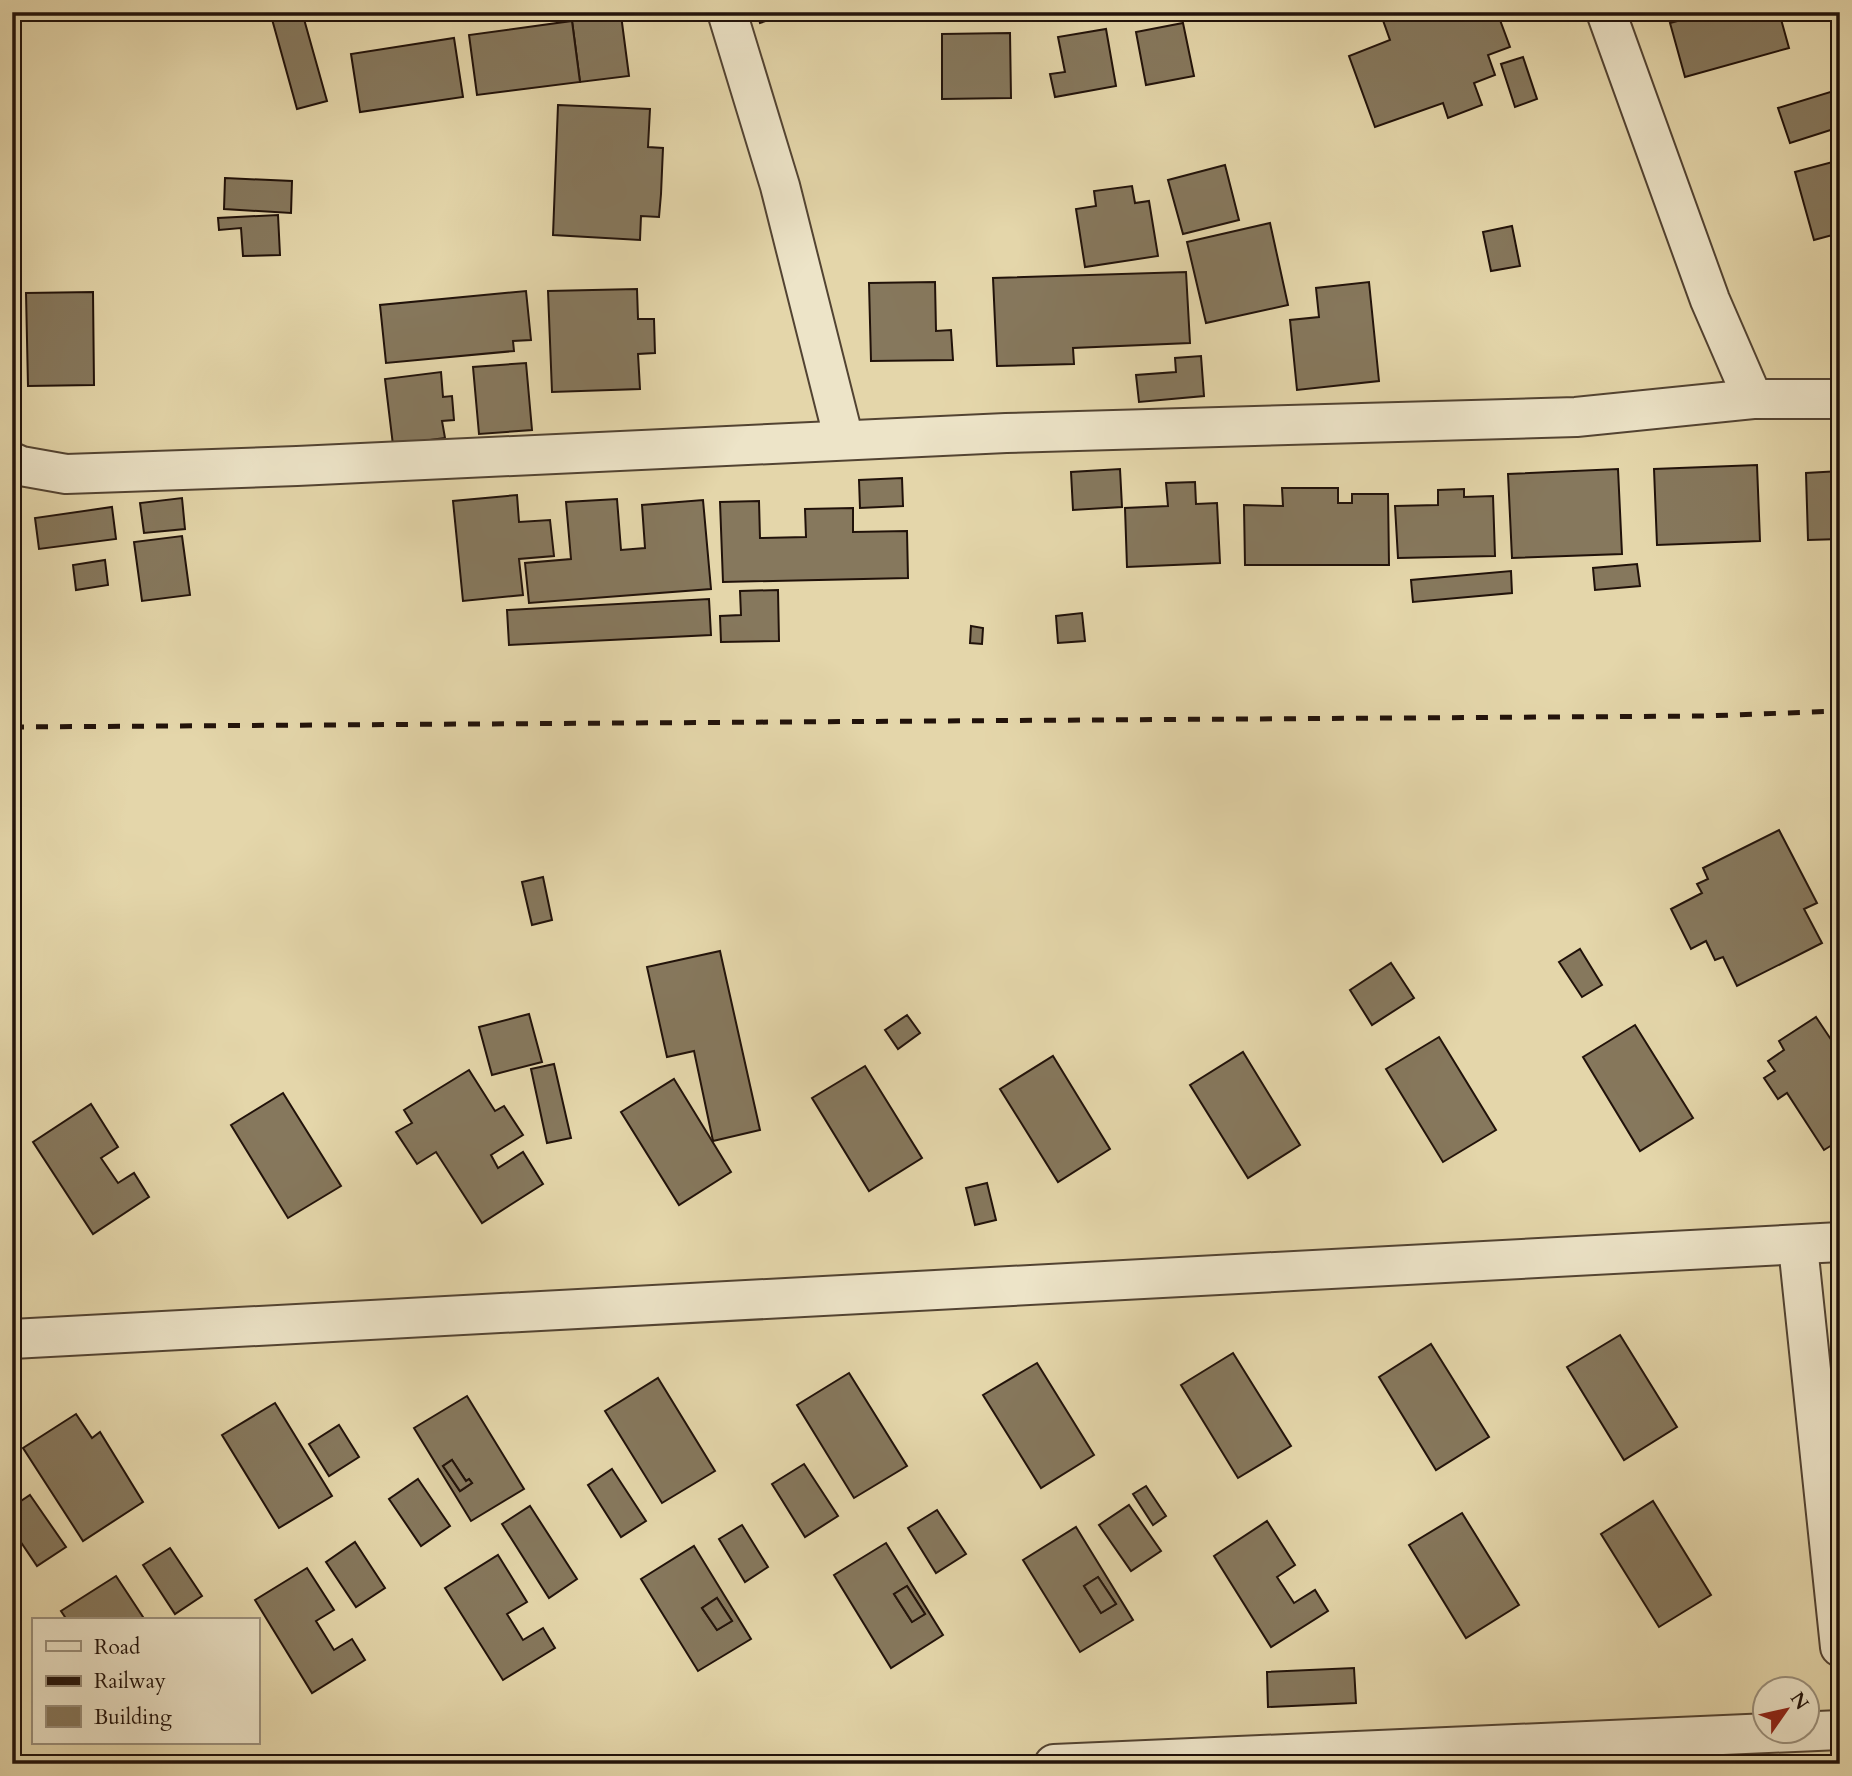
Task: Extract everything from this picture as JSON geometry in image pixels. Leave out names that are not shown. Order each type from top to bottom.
[{"type":"street","points":[[727,12],[780,186],[844,440]]},
{"type":"street","points":[[1606,12],[1710,300],[1753,399]]},
{"type":"street","points":[[12,462],[66,474],[844,440],[1576,417],[1753,399],[1840,399]]},
{"type":"street","points":[[12,1339],[1840,1242]]},
{"type":"street","points":[[1798,1246],[1840,1647]]},
{"type":"street","points":[[1054,1764],[1840,1730]]},
{"type":"building","points":[[270,12],[302,12],[327,101],[297,109]]},
{"type":"building","points":[[757,12],[792,12],[760,23]]},
{"type":"building","points":[[1142,12],[1179,12],[1144,20]]},
{"type":"building","points":[[1380,12],[1497,12],[1510,47],[1488,55],[1495,75],[1474,83],[1482,105],[1448,118],[1443,103],[1375,127],[1349,56],[1390,40]]},
{"type":"building","points":[[1711,12],[1779,12],[1789,48],[1685,77],[1670,23]]},
{"type":"building","points":[[621,15],[629,76],[580,82],[572,21]]},
{"type":"building","points":[[572,21],[580,82],[477,95],[469,35]]},
{"type":"building","points":[[1183,23],[1194,76],[1146,85],[1136,32]]},
{"type":"building","points":[[1106,29],[1116,86],[1055,97],[1050,74],[1065,72],[1058,37]]},
{"type":"building","points":[[1010,33],[1011,98],[942,99],[942,34]]},
{"type":"building","points":[[454,38],[463,97],[360,112],[351,54]]},
{"type":"building","points":[[1523,57],[1537,99],[1515,107],[1501,64]]},
{"type":"building","points":[[1840,89],[1840,127],[1790,143],[1778,108]]},
{"type":"building","points":[[558,105],[650,109],[648,147],[663,148],[661,194],[659,217],[641,216],[640,240],[553,235]]},
{"type":"building","points":[[1840,160],[1840,233],[1814,240],[1795,172]]},
{"type":"building","points":[[1225,165],[1239,220],[1183,234],[1168,180]]},
{"type":"building","points":[[225,178],[292,181],[291,213],[224,209]]},
{"type":"building","points":[[1132,186],[1135,203],[1149,201],[1158,256],[1085,267],[1076,209],[1096,206],[1094,191]]},
{"type":"building","points":[[278,215],[280,255],[243,256],[241,228],[219,230],[218,218]]},
{"type":"building","points":[[1270,223],[1288,305],[1206,323],[1187,242]]},
{"type":"building","points":[[1512,226],[1520,266],[1491,271],[1483,232]]},
{"type":"building","points":[[1186,272],[1190,343],[1073,348],[1074,364],[997,366],[993,278]]},
{"type":"building","points":[[935,282],[936,331],[951,330],[953,360],[871,361],[869,283]]},
{"type":"building","points":[[1369,282],[1379,381],[1297,390],[1290,320],[1319,317],[1316,288]]},
{"type":"building","points":[[637,289],[638,319],[654,319],[655,353],[638,354],[640,389],[552,392],[548,291]]},
{"type":"building","points":[[526,291],[531,340],[513,341],[514,351],[386,363],[380,305]]},
{"type":"building","points":[[93,292],[94,385],[28,386],[26,293]]},
{"type":"building","points":[[1201,356],[1204,396],[1139,402],[1136,375],[1176,372],[1175,358]]},
{"type":"building","points":[[526,363],[532,430],[479,434],[473,367]]},
{"type":"building","points":[[441,372],[443,397],[452,396],[454,420],[442,421],[445,438],[393,445],[385,379]]},
{"type":"building","points":[[1757,465],[1760,541],[1657,545],[1654,469]]},
{"type":"building","points":[[1120,469],[1122,507],[1073,510],[1071,472]]},
{"type":"building","points":[[1618,469],[1622,554],[1512,558],[1508,474]]},
{"type":"building","points":[[1840,471],[1840,539],[1808,540],[1806,473]]},
{"type":"building","points":[[902,478],[903,506],[860,508],[859,480]]},
{"type":"building","points":[[1195,482],[1196,504],[1217,503],[1220,563],[1127,567],[1125,508],[1168,506],[1166,483]]},
{"type":"building","points":[[1282,488],[1338,488],[1338,503],[1352,503],[1352,494],[1388,494],[1389,565],[1245,565],[1244,505],[1283,506]]},
{"type":"building","points":[[1464,489],[1464,497],[1493,496],[1495,556],[1398,558],[1395,506],[1438,505],[1438,490]]},
{"type":"building","points":[[517,495],[519,522],[550,520],[554,556],[519,559],[523,595],[463,601],[453,501]]},
{"type":"building","points":[[182,498],[185,529],[144,533],[140,503]]},
{"type":"building","points":[[617,499],[621,550],[645,548],[642,505],[703,500],[711,589],[529,603],[525,563],[571,559],[566,502]]},
{"type":"building","points":[[759,501],[760,538],[806,537],[805,509],[853,508],[853,532],[907,531],[908,578],[723,582],[720,502]]},
{"type":"building","points":[[112,507],[116,539],[39,549],[35,518]]},
{"type":"building","points":[[182,536],[190,595],[142,601],[134,542]]},
{"type":"building","points":[[105,560],[108,585],[76,590],[73,565]]},
{"type":"building","points":[[1637,564],[1640,586],[1595,590],[1593,568]]},
{"type":"building","points":[[1511,571],[1512,593],[1413,602],[1411,580]]},
{"type":"building","points":[[778,590],[779,641],[721,642],[720,616],[741,615],[740,591]]},
{"type":"building","points":[[709,599],[711,635],[509,645],[507,610]]},
{"type":"building","points":[[1082,613],[1085,641],[1058,643],[1056,616]]},
{"type":"building","points":[[971,626],[983,628],[982,644],[970,643]]},
{"type":"building","points":[[1779,830],[1817,903],[1804,909],[1822,943],[1737,986],[1723,957],[1715,960],[1706,941],[1691,949],[1671,909],[1702,893],[1697,884],[1708,879],[1703,868]]},
{"type":"building","points":[[543,877],[552,920],[532,925],[522,882]]},
{"type":"building","points":[[1580,949],[1602,985],[1582,997],[1559,962]]},
{"type":"building","points":[[720,951],[760,1130],[713,1141],[694,1051],[667,1057],[647,967]]},
{"type":"building","points":[[1391,963],[1414,998],[1372,1025],[1350,990]]},
{"type":"building","points":[[529,1014],[542,1062],[492,1075],[479,1027]]},
{"type":"building","points":[[907,1015],[920,1033],[898,1049],[885,1030]]},
{"type":"building","points":[[1816,1017],[1840,1053],[1840,1140],[1824,1150],[1787,1093],[1778,1099],[1764,1078],[1775,1071],[1768,1061],[1784,1050],[1779,1041]]},
{"type":"building","points":[[1635,1025],[1693,1118],[1640,1151],[1583,1057]]},
{"type":"building","points":[[1439,1037],[1496,1130],[1443,1162],[1386,1069]]},
{"type":"building","points":[[1243,1052],[1300,1145],[1248,1178],[1190,1085]]},
{"type":"building","points":[[1053,1056],[1110,1149],[1058,1182],[1000,1089]]},
{"type":"building","points":[[554,1064],[571,1138],[547,1143],[531,1069]]},
{"type":"building","points":[[865,1066],[922,1158],[869,1191],[812,1098]]},
{"type":"building","points":[[469,1070],[495,1111],[504,1106],[523,1135],[491,1155],[498,1168],[523,1152],[543,1184],[482,1223],[436,1152],[417,1164],[396,1132],[412,1123],[404,1110]]},
{"type":"building","points":[[674,1079],[731,1172],[679,1205],[621,1112]]},
{"type":"building","points":[[283,1093],[341,1186],[288,1218],[231,1125]]},
{"type":"building","points":[[91,1104],[118,1147],[101,1158],[118,1183],[134,1173],[149,1197],[93,1234],[33,1142]]},
{"type":"building","points":[[987,1183],[996,1220],[975,1225],[966,1188]]},
{"type":"building","points":[[1620,1335],[1677,1427],[1624,1460],[1567,1367]]},
{"type":"building","points":[[1431,1344],[1489,1437],[1436,1470],[1379,1377]]},
{"type":"building","points":[[1233,1353],[1291,1446],[1238,1478],[1181,1385]]},
{"type":"building","points":[[1037,1363],[1094,1455],[1041,1488],[983,1395]]},
{"type":"building","points":[[849,1373],[907,1466],[854,1498],[797,1405]]},
{"type":"building","points":[[658,1378],[715,1471],[662,1503],[605,1411]]},
{"type":"building","points":[[467,1396],[524,1489],[471,1521],[414,1428]],"holes":[[[452,1460],[466,1481],[469,1479],[472,1483],[460,1491],[443,1466]]]},
{"type":"building","points":[[275,1403],[332,1496],[279,1528],[222,1435]]},
{"type":"building","points":[[76,1414],[92,1438],[100,1432],[143,1502],[83,1541],[23,1448]]},
{"type":"building","points":[[339,1425],[359,1457],[329,1476],[309,1444]]},
{"type":"building","points":[[452,1460],[466,1481],[469,1479],[472,1483],[460,1491],[443,1466]]},
{"type":"building","points":[[804,1464],[838,1516],[805,1537],[772,1484]]},
{"type":"building","points":[[612,1469],[646,1521],[621,1537],[588,1485]]},
{"type":"building","points":[[418,1479],[450,1526],[421,1546],[389,1499]]},
{"type":"building","points":[[1146,1486],[1166,1516],[1153,1525],[1133,1494]]},
{"type":"building","points":[[30,1495],[66,1547],[37,1566],[12,1529],[12,1507]]},
{"type":"building","points":[[1653,1501],[1711,1595],[1659,1627],[1601,1534]]},
{"type":"building","points":[[1129,1505],[1161,1551],[1131,1571],[1099,1525]]},
{"type":"building","points":[[530,1506],[577,1579],[549,1598],[502,1524]]},
{"type":"building","points":[[937,1510],[966,1554],[936,1573],[908,1528]]},
{"type":"building","points":[[1462,1513],[1519,1605],[1466,1638],[1409,1545]]},
{"type":"building","points":[[1267,1521],[1295,1565],[1277,1577],[1294,1603],[1315,1590],[1328,1611],[1271,1647],[1214,1556]]},
{"type":"building","points":[[742,1525],[768,1567],[745,1582],[719,1539]]},
{"type":"building","points":[[1076,1527],[1133,1620],[1080,1652],[1023,1560]],"holes":[[[1098,1577],[1116,1604],[1101,1613],[1084,1586]]]},
{"type":"building","points":[[355,1542],[385,1588],[356,1607],[326,1562]]},
{"type":"building","points":[[886,1543],[943,1635],[891,1668],[834,1575]],"holes":[[[907,1586],[925,1614],[912,1622],[894,1594]]]},
{"type":"building","points":[[694,1546],[751,1639],[698,1671],[641,1579]],"holes":[[[717,1598],[732,1621],[717,1630],[702,1608]]]},
{"type":"building","points":[[170,1548],[202,1596],[175,1614],[143,1565]]},
{"type":"building","points":[[498,1555],[527,1602],[507,1614],[523,1640],[543,1628],[555,1648],[503,1680],[445,1588]]},
{"type":"building","points":[[307,1568],[334,1610],[316,1621],[334,1650],[352,1639],[365,1660],[312,1693],[255,1600]]},
{"type":"building","points":[[116,1576],[144,1618],[66,1618],[61,1611]]},
{"type":"building","points":[[1098,1577],[1116,1604],[1101,1613],[1084,1586]]},
{"type":"building","points":[[907,1586],[925,1614],[912,1622],[894,1594]]},
{"type":"building","points":[[717,1598],[732,1621],[717,1630],[702,1608]]},
{"type":"building","points":[[1354,1668],[1356,1703],[1268,1707],[1267,1672]]},
{"type":"railway","points":[[12,727],[1705,716],[1840,711]]}]
